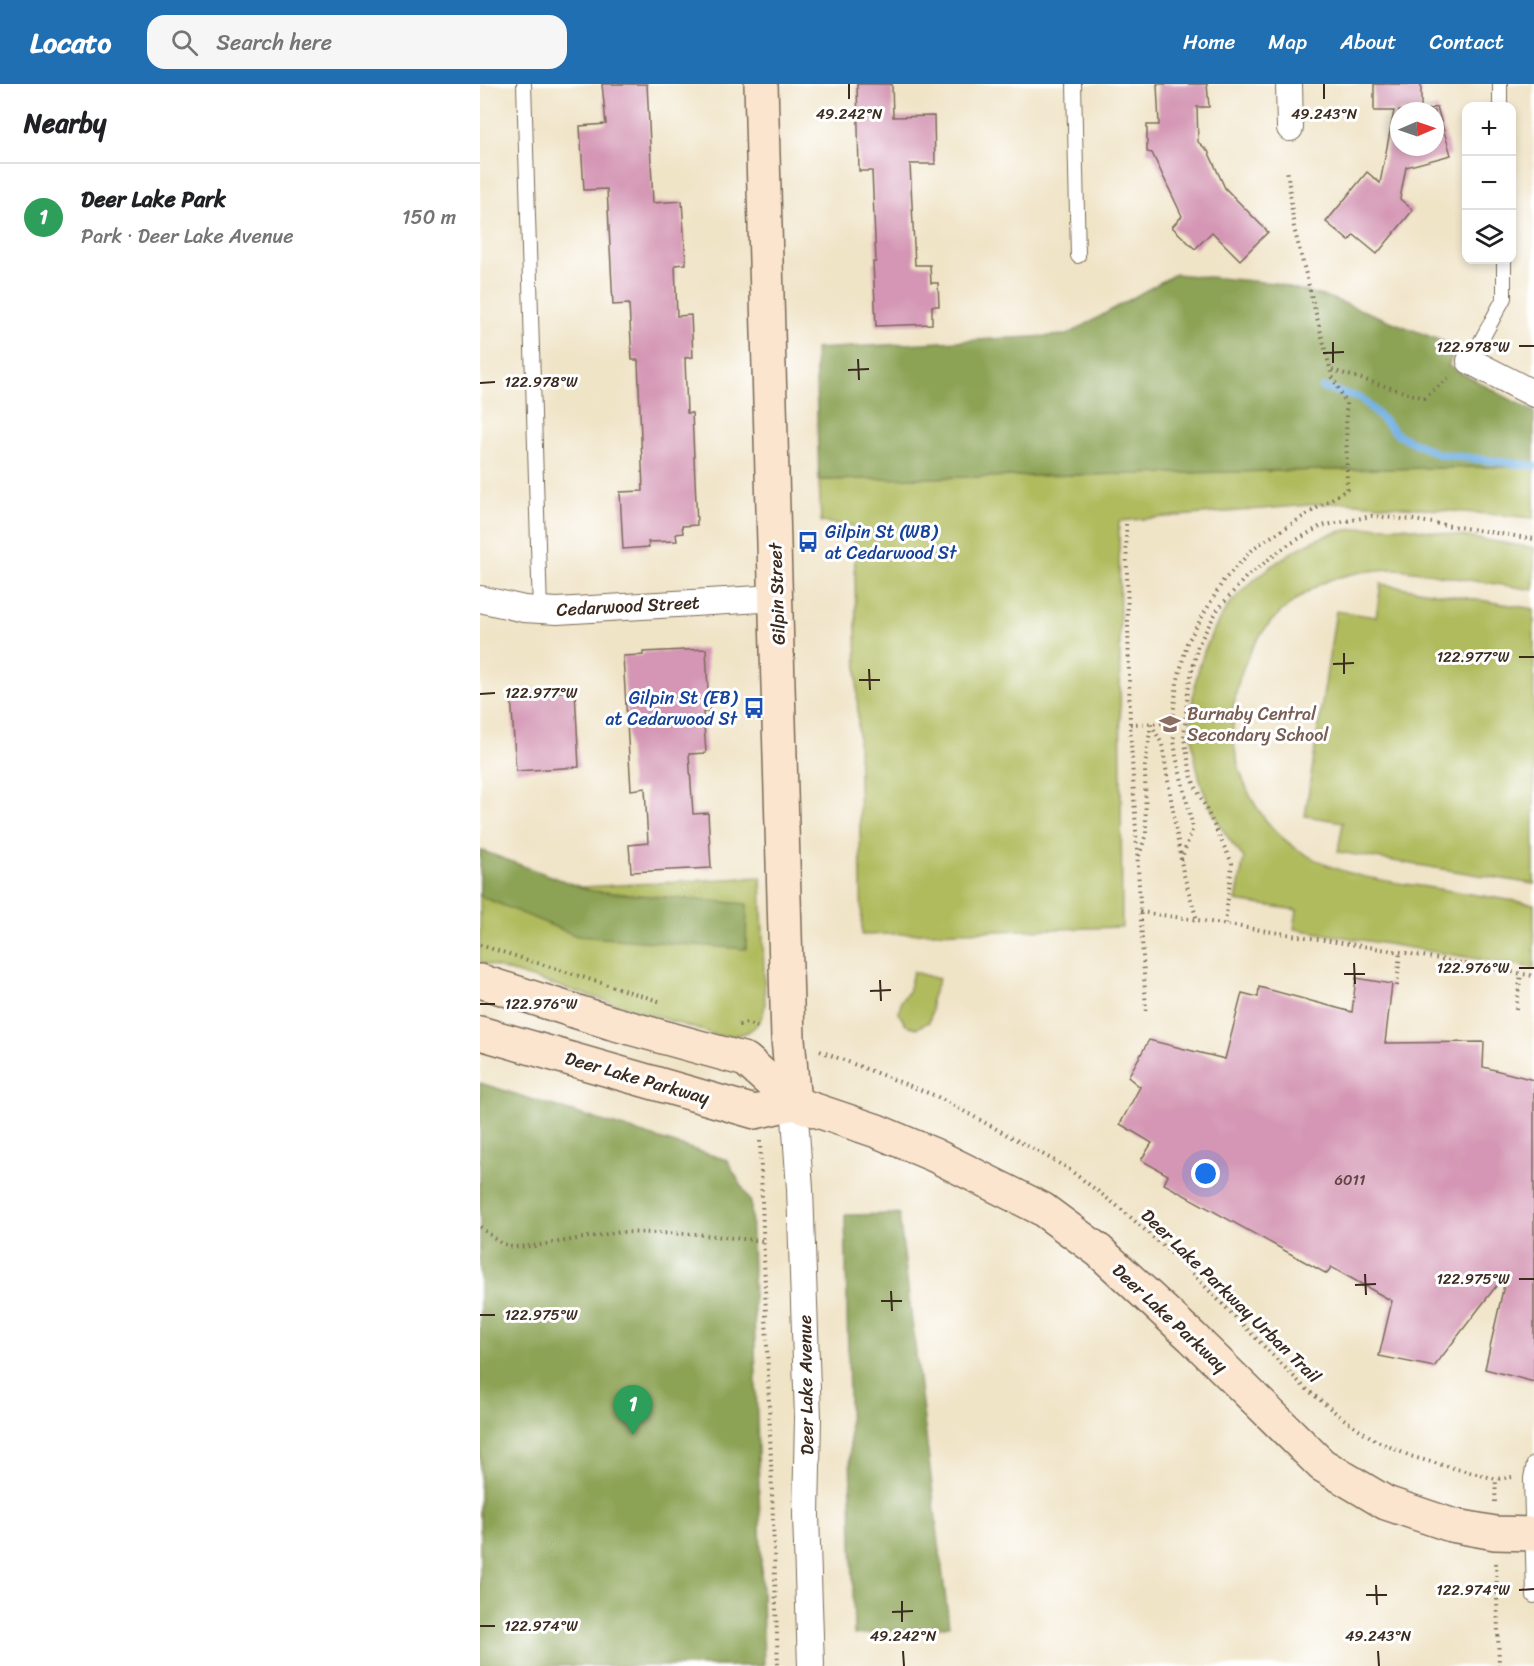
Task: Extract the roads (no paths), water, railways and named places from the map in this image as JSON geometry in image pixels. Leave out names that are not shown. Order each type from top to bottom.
[{"type":"main road","name":"Gilpin Street","points":[[761,84],[788,1039],[794,1103]]},
{"type":"main road","name":"Deer Lake Parkway","points":[[480,981],[612,1023],[746,1059],[794,1103],[877,1131],[925,1151],[1042,1209],[1099,1251],[1192,1337],[1322,1465],[1386,1503],[1451,1525],[1495,1533],[1533,1534]]},
{"type":"main road","name":"Deer Lake Parkway","points":[[480,1033],[755,1112],[794,1103]]},
{"type":"street","points":[[1289,84],[1290,128]]},
{"type":"street","points":[[1470,361],[1534,394]]},
{"type":"street","name":"Cedarwood Street","points":[[480,599],[540,610],[777,598]]},
{"type":"street","name":"Deer Lake Avenue","points":[[794,1103],[800,1188],[808,1406],[806,1515],[811,1666]]},
{"type":"lane","points":[[525,84],[540,610]]},
{"type":"lane","points":[[1074,84],[1078,256]]},
{"type":"lane","points":[[1500,84],[1500,102]]},
{"type":"lane","points":[[1470,361],[1504,298],[1504,264]]},
{"type":"lane","points":[[1534,1464],[1531,1478],[1534,1596]]},
{"type":"waterway","points":[[1323,388],[1361,398],[1398,435],[1438,454],[1534,466]]},
{"type":"place","name":"Gilpin St (WB) at Cedarwood St","points":[[808,542]]},
{"type":"place","name":"Gilpin St (EB) at Cedarwood St","points":[[754,708]]},
{"type":"place","name":"Burnaby Central Secondary School","points":[[1170,724]]},
{"type":"place","name":"Deer Lake Park","points":[[633,1435]]}]
